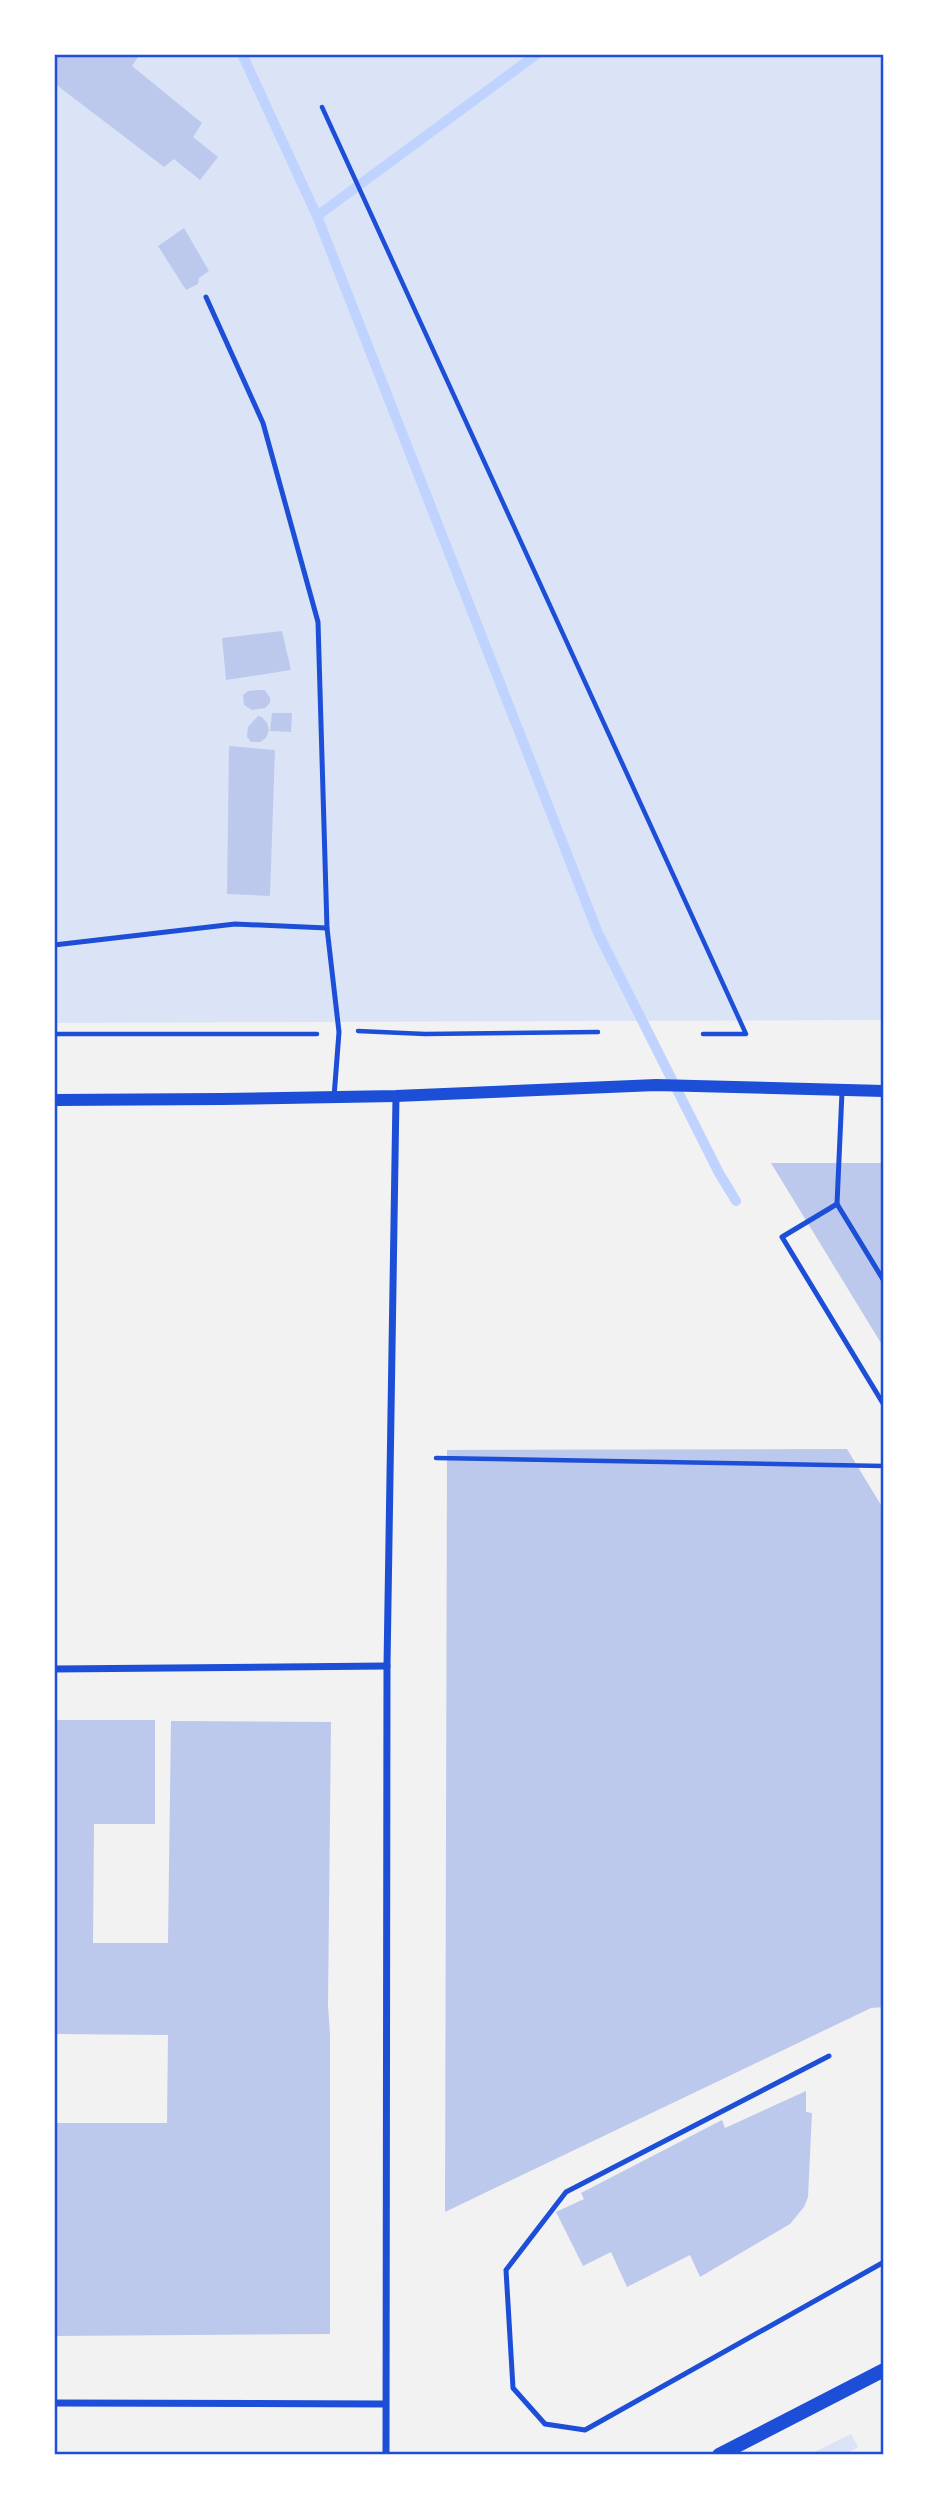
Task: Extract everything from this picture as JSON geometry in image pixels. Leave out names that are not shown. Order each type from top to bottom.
[{"type":"main road","points":[[719,2455],[884,2371]]},
{"type":"street","points":[[54,1100],[396,1096],[656,1085],[881,1090]]},
{"type":"street","points":[[386,2455],[387,1666],[396,1096]]},
{"type":"street","points":[[54,1669],[387,1666]]},
{"type":"street","points":[[54,2403],[385,2404]]},
{"type":"lane","points":[[206,297],[263,423],[318,622],[327,928],[339,1032],[334,1097]]},
{"type":"lane","points":[[54,945],[235,924],[327,928]]},
{"type":"lane","points":[[842,1089],[837,1203],[884,1281]]},
{"type":"lane","points":[[837,1203],[782,1237],[884,1405]]},
{"type":"lane","points":[[829,2056],[566,2192],[506,2270],[513,2388],[545,2424],[585,2430],[884,2262]]},
{"type":"path","points":[[322,107],[746,1034],[703,1034]]},
{"type":"path","points":[[436,1458],[884,1466]]},
{"type":"shaded area","points":[[54,54],[884,54],[884,1020],[54,1023]]},
{"type":"shaded area","points":[[851,2434],[858,2447],[845,2455],[808,2455]]},
{"type":"building","points":[[54,54],[140,54],[132,66],[202,123],[193,137],[218,157],[200,180],[174,159],[164,167],[54,83]]},
{"type":"building","points":[[184,228],[209,271],[199,278],[198,284],[186,290],[158,246]]},
{"type":"building","points":[[282,631],[291,670],[226,680],[222,638]]},
{"type":"building","points":[[265,690],[270,703],[265,708],[252,710],[244,705],[243,695],[248,691]]},
{"type":"building","points":[[272,713],[292,713],[291,732],[270,731]]},
{"type":"building","points":[[258,716],[267,723],[269,730],[266,738],[260,742],[251,742],[247,737],[248,727]]},
{"type":"building","points":[[229,746],[275,750],[270,896],[227,894]]},
{"type":"building","points":[[771,1163],[884,1163],[884,1348]]},
{"type":"building","points":[[847,1449],[884,1510],[884,2007],[871,2008],[445,2212],[447,1450]]},
{"type":"building","points":[[54,1720],[155,1720],[155,1824],[94,1824],[93,1943],[168,1943],[171,1721],[331,1722],[328,2005],[330,2334],[54,2336],[54,2123],[167,2123],[168,2035],[54,2034]]},
{"type":"building","points":[[806,2091],[806,2112],[812,2113],[808,2197],[804,2207],[790,2224],[700,2277],[690,2255],[627,2287],[611,2252],[583,2266],[556,2212],[584,2199],[581,2193],[722,2120],[725,2128]]},
{"type":"waterway","points":[[242,54],[317,216],[598,933],[719,1173],[736,1201]]},
{"type":"waterway","points":[[317,216],[537,54]]}]
